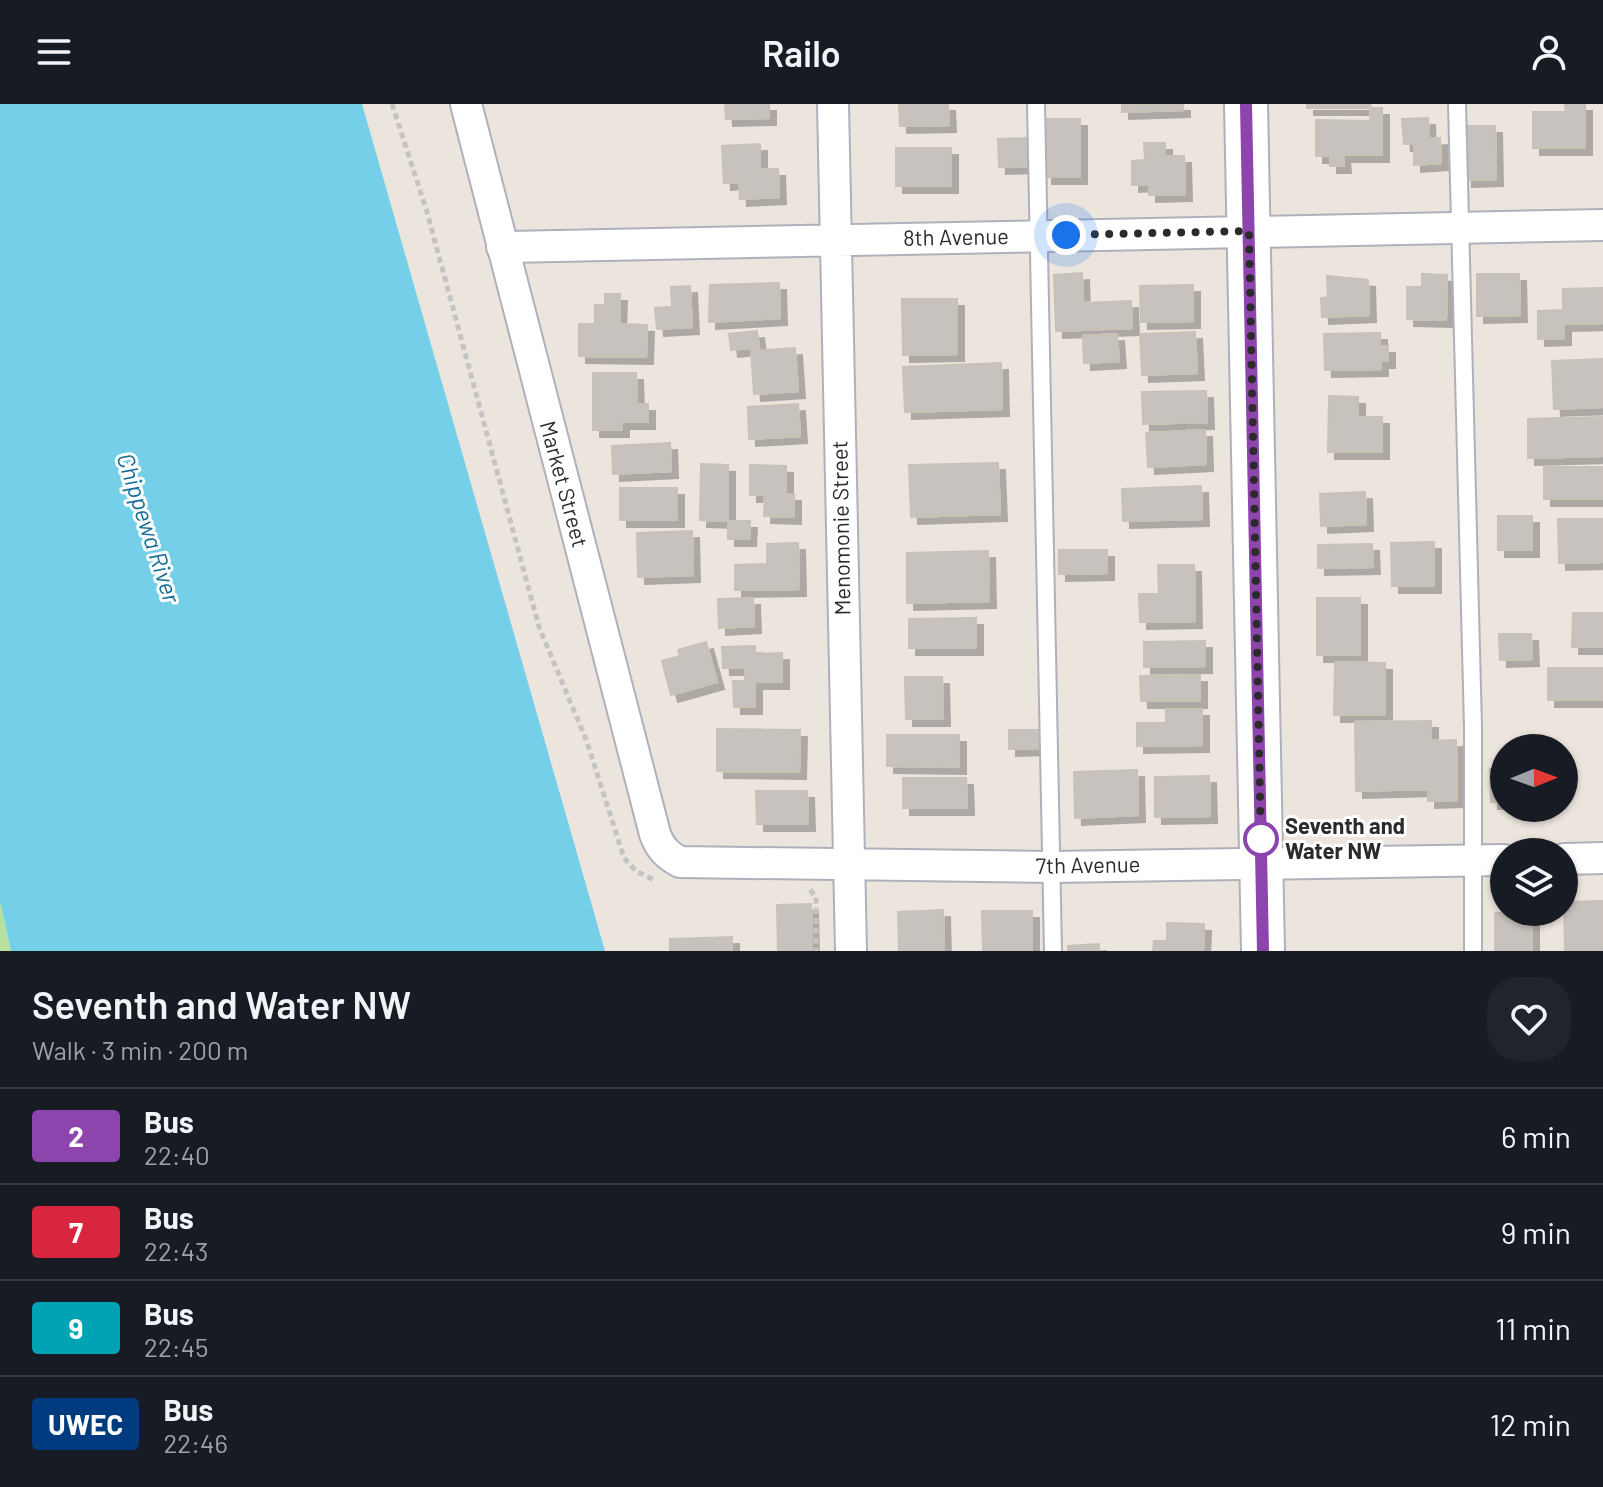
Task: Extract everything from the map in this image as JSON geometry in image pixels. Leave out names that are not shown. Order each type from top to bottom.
[{"type":"main road","points":[[1246,104],[1263,951]]},
{"type":"street","name":"Market Street","points":[[466,104],[660,847],[662,868]]},
{"type":"street","name":"Menomonie Street","points":[[833,104],[851,951]]},
{"type":"street","name":"8th Avenue","points":[[502,247],[1603,225]]},
{"type":"street","points":[[1578,859],[1603,858]]},
{"type":"street","name":"7th Avenue","points":[[662,868],[680,862],[1052,867],[1489,860]]},
{"type":"lane","points":[[1036,104],[1053,951]]},
{"type":"lane","points":[[1457,104],[1459,228],[1489,860],[1473,951]]},
{"type":"path","points":[[392,104],[427,212],[539,627],[587,742],[624,858],[636,871],[662,868]]},
{"type":"path","points":[[816,897],[816,951]]},
{"type":"green space","points":[[0,901],[11,951],[0,951]]},
{"type":"water","name":"Chippewa River","points":[[0,104],[362,104],[605,951],[11,951],[0,901]]},
{"type":"building","points":[[725,104],[769,104],[769,118],[726,119]]},
{"type":"building","points":[[899,104],[948,104],[949,125],[900,126]]},
{"type":"building","points":[[1122,104],[1183,104],[1183,110],[1122,112]]},
{"type":"building","points":[[1307,104],[1370,104],[1371,108],[1307,108]]},
{"type":"building","points":[[1565,104],[1585,104],[1585,148],[1533,148],[1533,112],[1566,112]]},
{"type":"building","points":[[1371,108],[1382,108],[1382,155],[1343,155],[1344,166],[1330,166],[1330,156],[1316,156],[1316,120],[1370,121]]},
{"type":"building","points":[[1428,118],[1429,139],[1440,138],[1441,163],[1414,165],[1414,144],[1404,144],[1402,119]]},
{"type":"building","points":[[1045,119],[1080,119],[1080,177],[1045,177]]},
{"type":"building","points":[[1464,126],[1495,126],[1496,179],[1465,180]]},
{"type":"building","points":[[1027,138],[1028,166],[999,167],[998,139]]},
{"type":"building","points":[[1144,143],[1165,143],[1165,156],[1184,156],[1185,194],[1149,195],[1149,184],[1132,185],[1132,161],[1145,160]]},
{"type":"building","points":[[760,144],[760,169],[778,169],[779,197],[740,199],[739,182],[724,183],[722,146]]},
{"type":"building","points":[[896,148],[951,148],[951,186],[896,186]]},
{"type":"building","points":[[1082,273],[1083,303],[1131,301],[1132,328],[1056,331],[1054,275]]},
{"type":"building","points":[[1422,274],[1447,275],[1446,320],[1407,319],[1407,287],[1422,287]]},
{"type":"building","points":[[1477,274],[1519,274],[1520,315],[1477,316]]},
{"type":"building","points":[[1327,276],[1368,280],[1369,315],[1322,317],[1321,298],[1328,297]]},
{"type":"building","points":[[779,283],[780,318],[709,322],[710,285]]},
{"type":"building","points":[[1193,285],[1193,321],[1141,322],[1140,286]]},
{"type":"building","points":[[690,286],[692,327],[657,329],[655,308],[672,307],[671,287]]},
{"type":"building","points":[[1603,288],[1603,323],[1564,324],[1564,338],[1538,339],[1538,311],[1563,310],[1563,289]]},
{"type":"building","points":[[605,294],[620,294],[619,324],[647,325],[646,357],[579,356],[579,324],[595,324],[595,305],[605,305]]},
{"type":"building","points":[[902,299],[957,299],[957,354],[903,355]]},
{"type":"building","points":[[757,331],[759,347],[731,350],[729,334]]},
{"type":"building","points":[[1195,332],[1197,373],[1142,375],[1140,334]]},
{"type":"building","points":[[1380,333],[1380,346],[1388,346],[1388,361],[1381,361],[1381,369],[1325,370],[1324,334]]},
{"type":"building","points":[[1117,334],[1119,361],[1084,363],[1083,336]]},
{"type":"building","points":[[795,348],[798,391],[754,394],[751,351]]},
{"type":"building","points":[[1603,359],[1603,407],[1554,409],[1552,361]]},
{"type":"building","points":[[1001,363],[1002,409],[905,412],[903,367]]},
{"type":"building","points":[[593,373],[636,373],[637,404],[648,404],[648,422],[622,422],[622,430],[593,430]]},
{"type":"building","points":[[1206,391],[1207,422],[1143,424],[1142,392]]},
{"type":"building","points":[[1329,396],[1358,397],[1358,417],[1382,417],[1382,452],[1328,452]]},
{"type":"building","points":[[798,404],[800,436],[749,439],[748,407]]},
{"type":"building","points":[[1603,417],[1603,456],[1528,458],[1528,419]]},
{"type":"building","points":[[1205,430],[1206,464],[1148,467],[1146,433]]},
{"type":"building","points":[[670,443],[671,471],[613,474],[612,446]]},
{"type":"building","points":[[998,463],[1000,514],[911,517],[909,465]]},
{"type":"building","points":[[701,464],[728,465],[728,521],[700,520]]},
{"type":"building","points":[[750,465],[786,466],[786,494],[794,494],[794,517],[764,516],[765,495],[750,495]]},
{"type":"building","points":[[1544,467],[1603,467],[1603,499],[1544,499]]},
{"type":"building","points":[[1201,486],[1202,519],[1123,521],[1122,489]]},
{"type":"building","points":[[620,488],[677,488],[677,520],[620,520]]},
{"type":"building","points":[[1365,492],[1366,524],[1321,526],[1320,494]]},
{"type":"building","points":[[1498,516],[1532,516],[1532,550],[1498,550]]},
{"type":"building","points":[[1558,519],[1603,519],[1603,562],[1559,563]]},
{"type":"building","points":[[728,521],[750,521],[749,539],[728,539]]},
{"type":"building","points":[[692,531],[693,575],[638,577],[637,533]]},
{"type":"building","points":[[1434,542],[1434,586],[1392,586],[1391,543]]},
{"type":"building","points":[[798,543],[799,589],[735,590],[735,565],[767,564],[767,544]]},
{"type":"building","points":[[1372,544],[1373,567],[1318,568],[1318,545]]},
{"type":"building","points":[[1059,550],[1107,550],[1107,573],[1059,574]]},
{"type":"building","points":[[988,551],[989,601],[907,603],[907,553]]},
{"type":"building","points":[[1158,565],[1194,565],[1195,621],[1140,622],[1139,594],[1159,594]]},
{"type":"building","points":[[753,598],[754,626],[719,628],[718,599]]},
{"type":"building","points":[[1317,598],[1360,598],[1360,655],[1317,655]]},
{"type":"building","points":[[1573,613],[1603,613],[1603,647],[1572,647]]},
{"type":"building","points":[[976,618],[976,648],[909,648],[909,619]]},
{"type":"building","points":[[1499,634],[1531,634],[1532,659],[1500,660]]},
{"type":"building","points":[[1205,641],[1205,666],[1144,667],[1144,642]]},
{"type":"building","points":[[706,642],[717,682],[671,695],[662,661],[680,656],[678,650]]},
{"type":"building","points":[[755,646],[755,654],[782,653],[782,682],[755,682],[755,707],[734,707],[733,681],[745,681],[745,668],[723,668],[722,647]]},
{"type":"building","points":[[1335,662],[1385,663],[1385,715],[1334,715]]},
{"type":"building","points":[[1548,668],[1603,668],[1603,700],[1548,700]]},
{"type":"building","points":[[1200,675],[1200,701],[1141,701],[1140,676]]},
{"type":"building","points":[[905,677],[942,677],[943,719],[906,719]]},
{"type":"building","points":[[1166,709],[1202,709],[1202,745],[1137,746],[1137,723],[1166,723]]},
{"type":"building","points":[[1431,721],[1431,741],[1456,740],[1457,800],[1428,801],[1428,789],[1356,791],[1355,722]]},
{"type":"building","points":[[717,729],[800,730],[799,772],[717,771]]},
{"type":"building","points":[[1009,730],[1041,730],[1041,748],[1009,749]]},
{"type":"building","points":[[887,735],[959,735],[959,767],[887,766]]},
{"type":"building","points":[[1137,770],[1138,815],[1075,818],[1074,772]]},
{"type":"building","points":[[1209,776],[1210,816],[1155,817],[1155,777]]},
{"type":"building","points":[[903,778],[966,778],[967,808],[903,808]]},
{"type":"building","points":[[756,791],[807,791],[808,824],[757,824]]},
{"type":"building","points":[[1603,901],[1603,950],[1565,951],[1564,926],[1578,926],[1578,902]]},
{"type":"building","points":[[811,904],[812,951],[778,951],[777,905]]},
{"type":"building","points":[[943,910],[944,951],[899,951],[898,912]]},
{"type":"building","points":[[982,911],[1032,911],[1032,951],[983,951]]},
{"type":"building","points":[[1167,923],[1204,924],[1203,951],[1153,951],[1154,941],[1167,941]]},
{"type":"building","points":[[1495,926],[1532,926],[1532,951],[1495,951]]},
{"type":"building","points":[[732,937],[732,951],[670,951],[670,939]]},
{"type":"building","points":[[1099,944],[1099,951],[1068,951],[1068,946]]},
{"type":"bus line","name":"2","points":[[1246,104],[1263,951]]},
{"type":"place","name":"Seventh and Water NW","points":[[1261,839]]},
{"type":"route","points":[[1066,235],[1249,231],[1261,846],[1261,839]]}]
